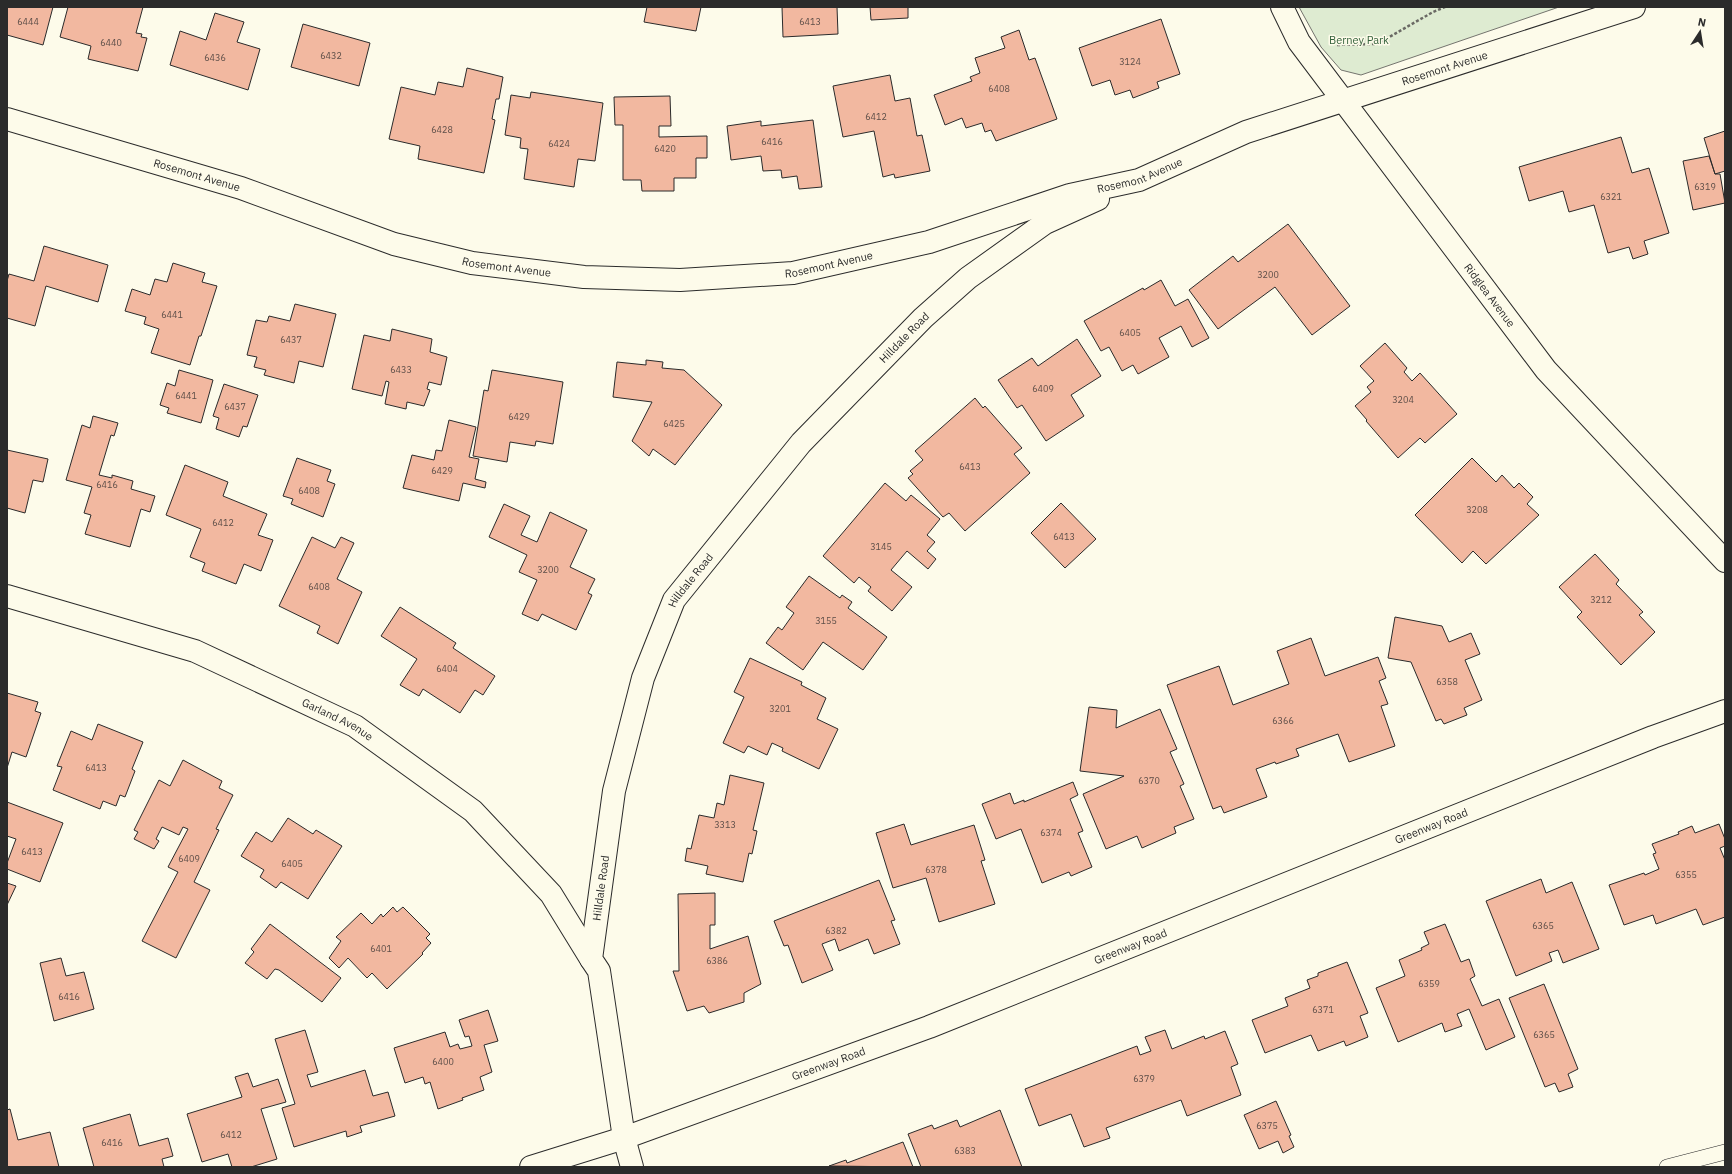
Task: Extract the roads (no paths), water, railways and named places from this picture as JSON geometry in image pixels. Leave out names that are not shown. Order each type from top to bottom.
[{"type":"street","name":"Ridglea Avenue","points":[[1282,7],[1299,42],[1546,370],[1725,561]]},
{"type":"street","name":"Rosemont Avenue","points":[[7,119],[241,188],[394,244],[472,263],[584,277],[680,280],[793,273],[929,242],[1070,195],[1139,180],[1246,132],[1634,7]]},
{"type":"street","name":"Hilldale Road","points":[[591,958],[614,791],[643,678],[674,600],[801,443],[923,318],[968,278],[1045,223],[1139,180]]},
{"type":"street","name":"Garland Avenue","points":[[7,596],[195,651],[355,726],[473,811],[551,894],[591,958]]},
{"type":"street","name":"Greenway Road","points":[[531,1167],[624,1138],[929,1027],[1646,740],[1725,711]]},
{"type":"street","points":[[591,958],[599,972],[624,1138],[632,1167]]},
{"type":"lane","points":[[1666,1167],[1725,1152]]},
{"type":"park label","name":"Berney Park","points":[[1359,40]]}]
